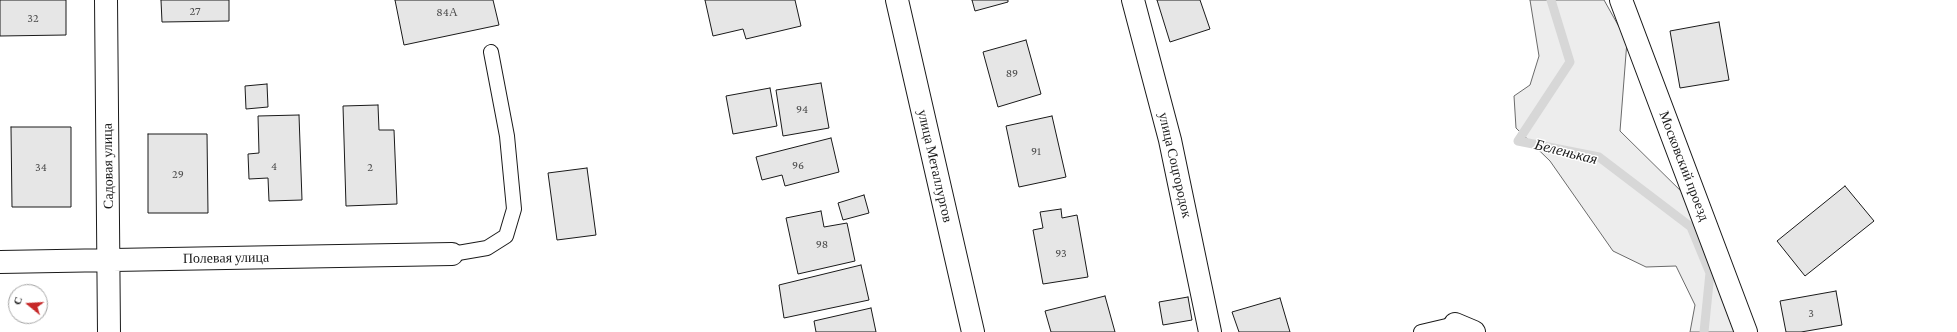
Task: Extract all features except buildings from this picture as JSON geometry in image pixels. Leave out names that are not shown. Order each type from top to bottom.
[{"type":"street","name":"Садовая улица","points":[[106,0],[109,332]]},
{"type":"street","name":"улица Металлургов","points":[[897,0],[973,332]]},
{"type":"street","name":"улица Соцгородок","points":[[1133,0],[1170,140],[1210,332]]},
{"type":"street","name":"Московский проезд","points":[[1621,0],[1746,332]]},
{"type":"street","name":"Полевая улица","points":[[0,262],[452,254]]},
{"type":"lane","points":[[452,254],[487,248],[506,236],[514,209],[507,136],[491,52]]},
{"type":"lane","points":[[1422,332],[1464,328]]},
{"type":"shaded area","points":[[1530,0],[1604,0],[1627,41],[1620,131],[1689,199],[1736,332],[1690,332],[1695,305],[1676,266],[1646,267],[1613,251],[1550,161],[1516,128],[1514,96],[1530,85],[1539,56]]},
{"type":"waterway","name":"Беленькая","points":[[1551,0],[1570,62],[1518,141],[1599,157],[1691,227],[1710,273],[1704,332]]}]
